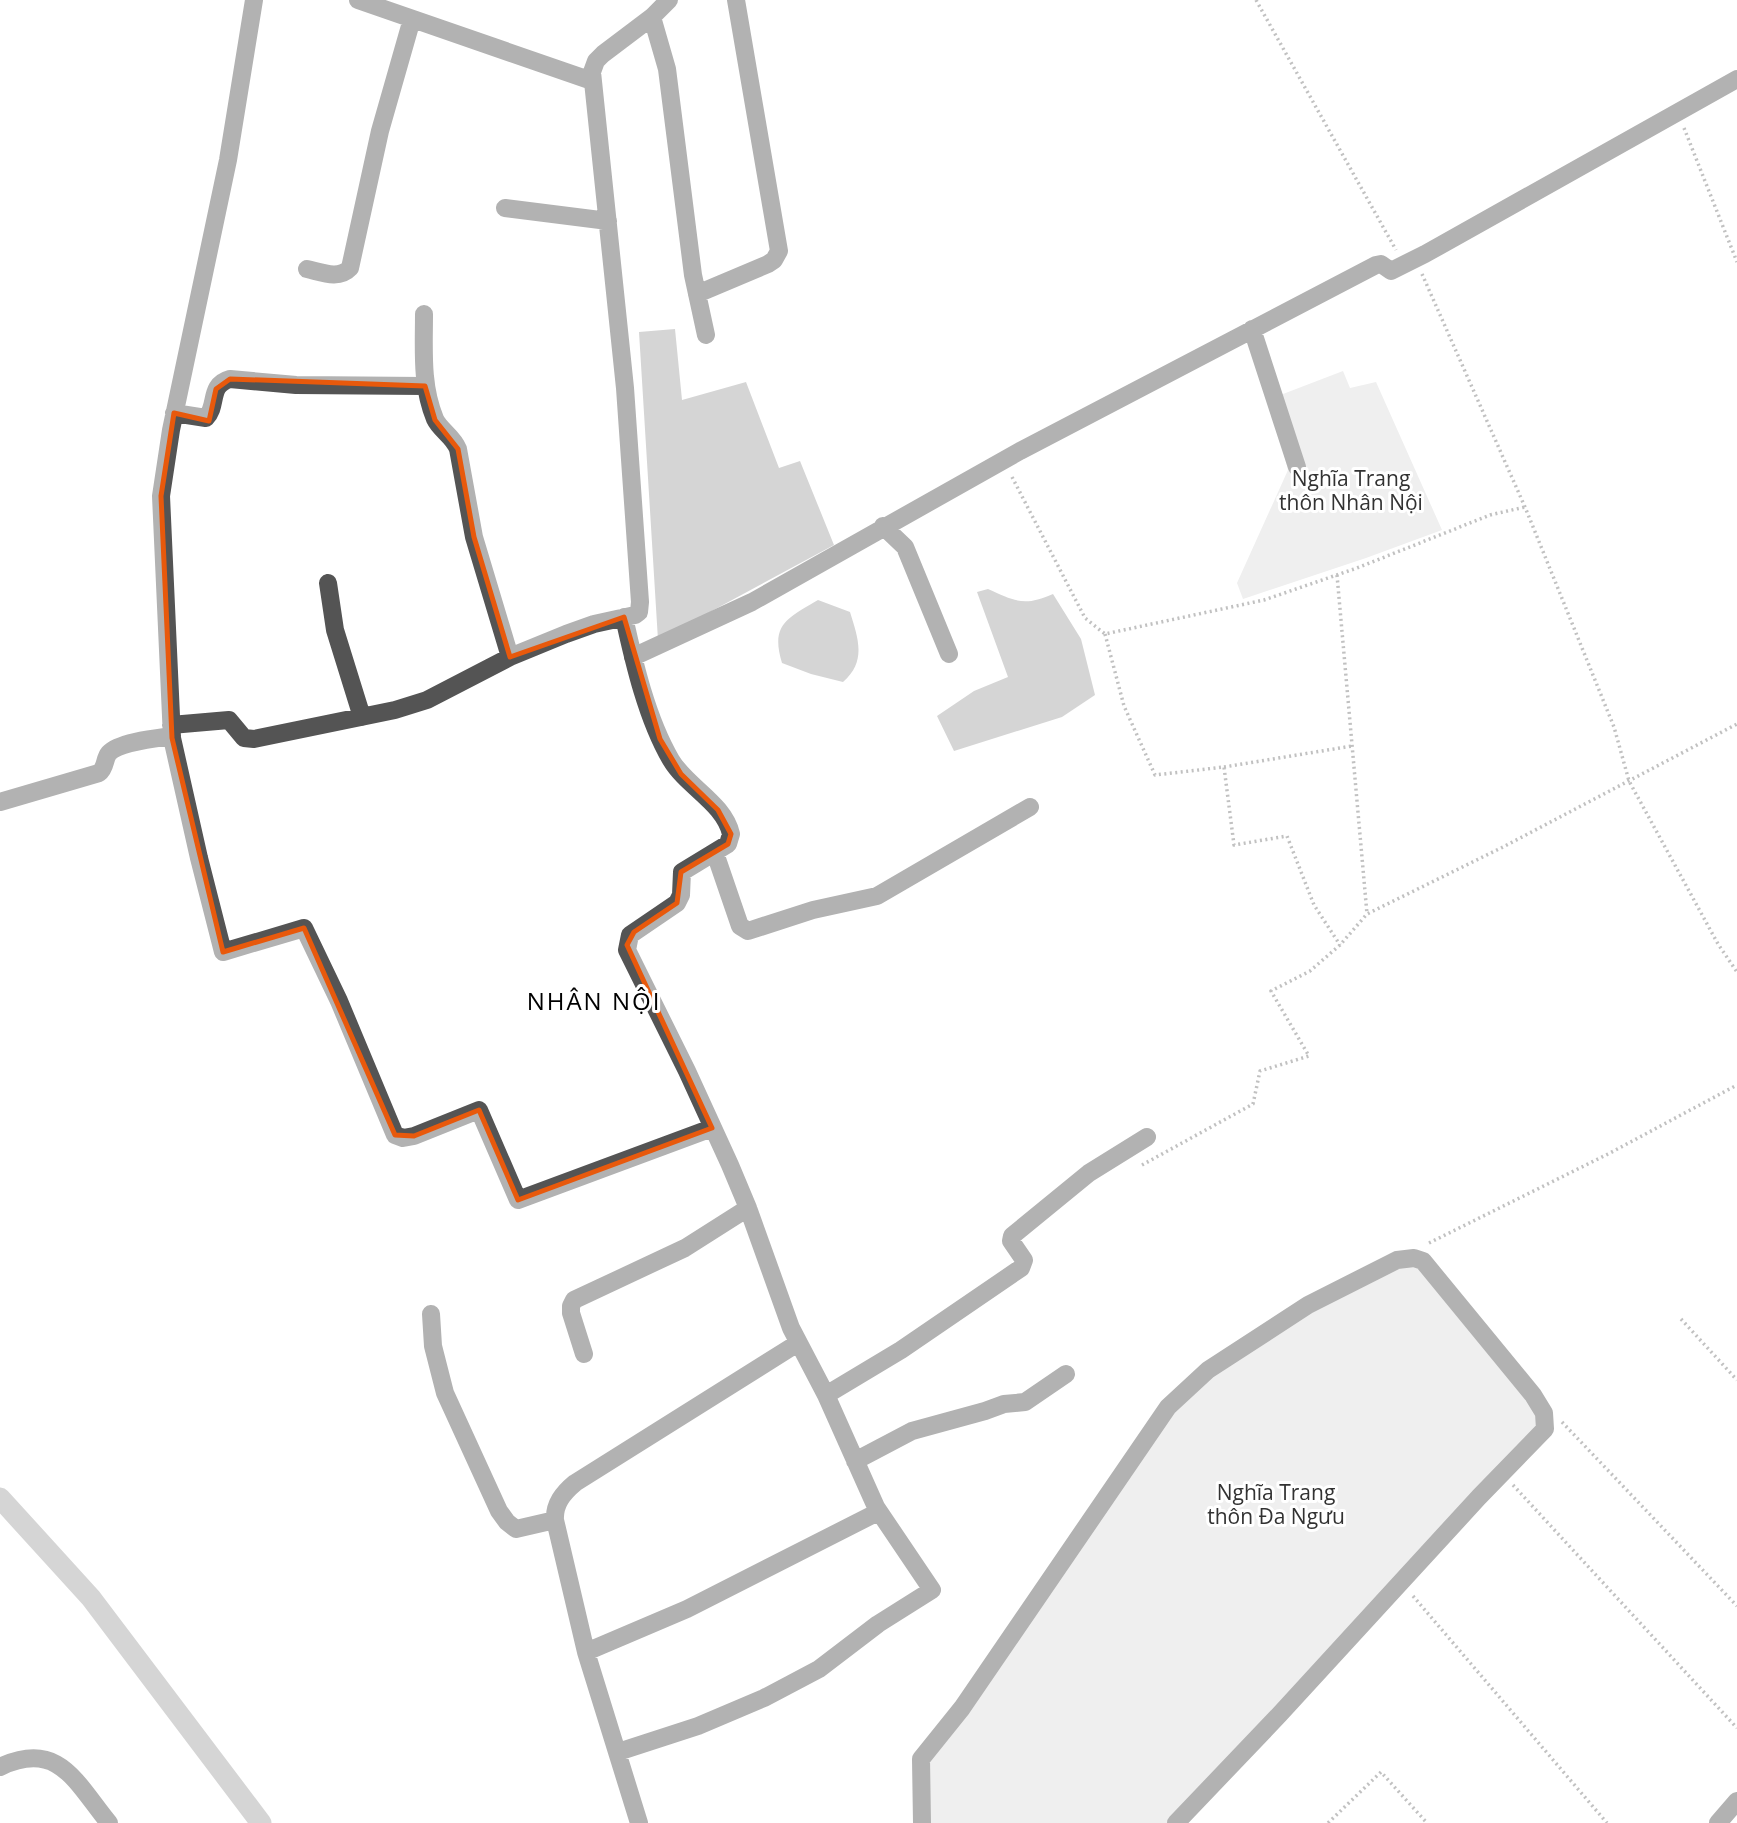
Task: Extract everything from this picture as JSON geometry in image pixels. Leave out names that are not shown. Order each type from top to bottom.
[{"type":"street","points":[[254,0],[228,160],[174,413],[161,496],[171,731],[223,952],[304,928],[339,1001],[395,1135],[403,1138],[414,1136],[479,1110],[518,1200],[712,1128]]},
{"type":"street","points":[[358,0],[592,81]]},
{"type":"street","points":[[0,802],[99,773],[103,771],[108,755],[113,750],[171,731],[229,720],[244,737],[254,739],[395,710],[427,700],[510,657],[585,627],[637,614],[640,602],[625,388],[592,81],[593,67],[599,57],[652,17],[669,0]]},
{"type":"street","points":[[697,294],[774,261],[779,251],[736,0]]},
{"type":"street","points":[[652,17],[667,69],[697,294],[706,335]]},
{"type":"street","points":[[307,270],[337,275],[344,274],[350,268],[380,131],[412,19]]},
{"type":"street","points":[[633,657],[752,602],[1003,460],[1376,265],[1382,265],[1388,271],[1409,262],[1737,79]]},
{"type":"street","points":[[505,208],[608,220]]},
{"type":"street","points":[[424,314],[425,386],[436,422],[453,438],[458,449],[474,537],[510,657]]},
{"type":"street","points":[[1252,329],[1297,467]]},
{"type":"street","points":[[174,413],[205,418],[210,414],[216,389],[222,381],[230,379],[296,385],[425,386]]},
{"type":"street","points":[[883,526],[905,547],[949,654]]},
{"type":"street","points":[[328,583],[335,629],[362,717]]},
{"type":"street","points":[[618,1752],[698,1726],[764,1698],[820,1669],[878,1624],[932,1590],[878,1512],[791,1328],[748,1208],[687,1071],[631,960],[627,945],[634,932],[677,903],[682,891],[682,872],[730,842],[730,828],[718,810],[691,785],[671,761],[660,739],[633,657],[624,617]]},
{"type":"street","points":[[715,853],[740,926],[748,930],[813,910],[877,896],[1030,807]]},
{"type":"street","points":[[825,1395],[901,1350],[1021,1268],[1024,1261],[1011,1241],[1012,1236],[1088,1173],[1147,1138]]},
{"type":"street","points":[[584,1354],[571,1313],[571,1306],[579,1296],[685,1248],[748,1208]]},
{"type":"street","points":[[922,1823],[921,1759],[962,1708],[1168,1407],[1208,1370],[1308,1305],[1397,1261],[1414,1258],[1423,1261],[1533,1395],[1544,1413],[1545,1429],[1176,1823]]},
{"type":"street","points":[[431,1314],[433,1346],[442,1384],[499,1511],[516,1529],[555,1520]]},
{"type":"street","points":[[639,1823],[586,1651],[555,1520],[556,1508],[559,1500],[575,1483],[798,1343]]},
{"type":"street","points":[[855,1461],[912,1431],[1004,1404],[1025,1402],[1066,1374]]},
{"type":"street","points":[[586,1651],[687,1609],[878,1512]]},
{"type":"street","points":[[0,1767],[15,1760],[40,1756],[67,1769],[109,1823]]},
{"type":"street","points":[[1718,1823],[1737,1801]]},
{"type":"path","points":[[1256,0],[1409,262],[1525,506],[1614,727],[1629,780],[1718,944],[1737,972]]},
{"type":"path","points":[[1678,112],[1737,262]]},
{"type":"path","points":[[1003,460],[1085,618],[1105,634],[1124,706],[1155,775],[1224,767],[1352,746]]},
{"type":"path","points":[[1105,634],[1264,600],[1337,575],[1490,515],[1525,506]]},
{"type":"path","points":[[1337,575],[1367,915]]},
{"type":"path","points":[[1142,1165],[1253,1104],[1261,1071],[1309,1056],[1270,991],[1310,971],[1340,945],[1367,915],[1503,848],[1737,724]]},
{"type":"path","points":[[1224,767],[1234,845],[1287,836],[1314,905],[1340,945]]},
{"type":"path","points":[[1414,1258],[1416,1249],[1610,1153],[1737,1085]]},
{"type":"path","points":[[1681,1319],[1737,1380]]},
{"type":"path","points":[[1558,1417],[1737,1606]]},
{"type":"path","points":[[1502,1473],[1737,1728]]},
{"type":"path","points":[[1401,1582],[1607,1823]]},
{"type":"path","points":[[1328,1823],[1381,1772],[1427,1823]]},
{"type":"highlighted area","points":[[230,379],[425,386],[435,420],[458,449],[474,537],[510,657],[624,617],[660,739],[681,774],[718,810],[731,834],[728,844],[681,872],[677,903],[634,932],[627,945],[712,1128],[518,1200],[479,1110],[414,1136],[395,1135],[304,928],[223,952],[172,738],[161,496],[174,413],[209,421],[216,389]]},
{"type":"green space","name":"Nghĩa Trang thôn Nhân Nội","points":[[1343,371],[1350,388],[1376,382],[1442,530],[1243,599],[1237,583],[1288,470],[1270,399]]},
{"type":"green space","name":"Nghĩa Trang thôn Đa Ngưu","points":[[1414,1258],[1546,1419],[1174,1823],[926,1823],[921,1759],[1168,1407],[1308,1305]]},
{"type":"shaded area","points":[[675,329],[682,400],[746,382],[779,468],[800,461],[834,545],[658,640],[639,332]]},
{"type":"shaded area","points":[[988,589],[1020,601],[1053,594],[1081,639],[1095,695],[1062,717],[954,751],[937,716],[974,691],[1008,677],[977,592]]},
{"type":"shaded area","points":[[818,600],[850,612],[859,649],[855,666],[843,682],[782,663],[778,639],[784,624]]},
{"type":"waterway","points":[[0,1498],[91,1598],[261,1823]]},
{"type":"district","name":"NHÂN NỘI","points":[[594,1002]]}]
